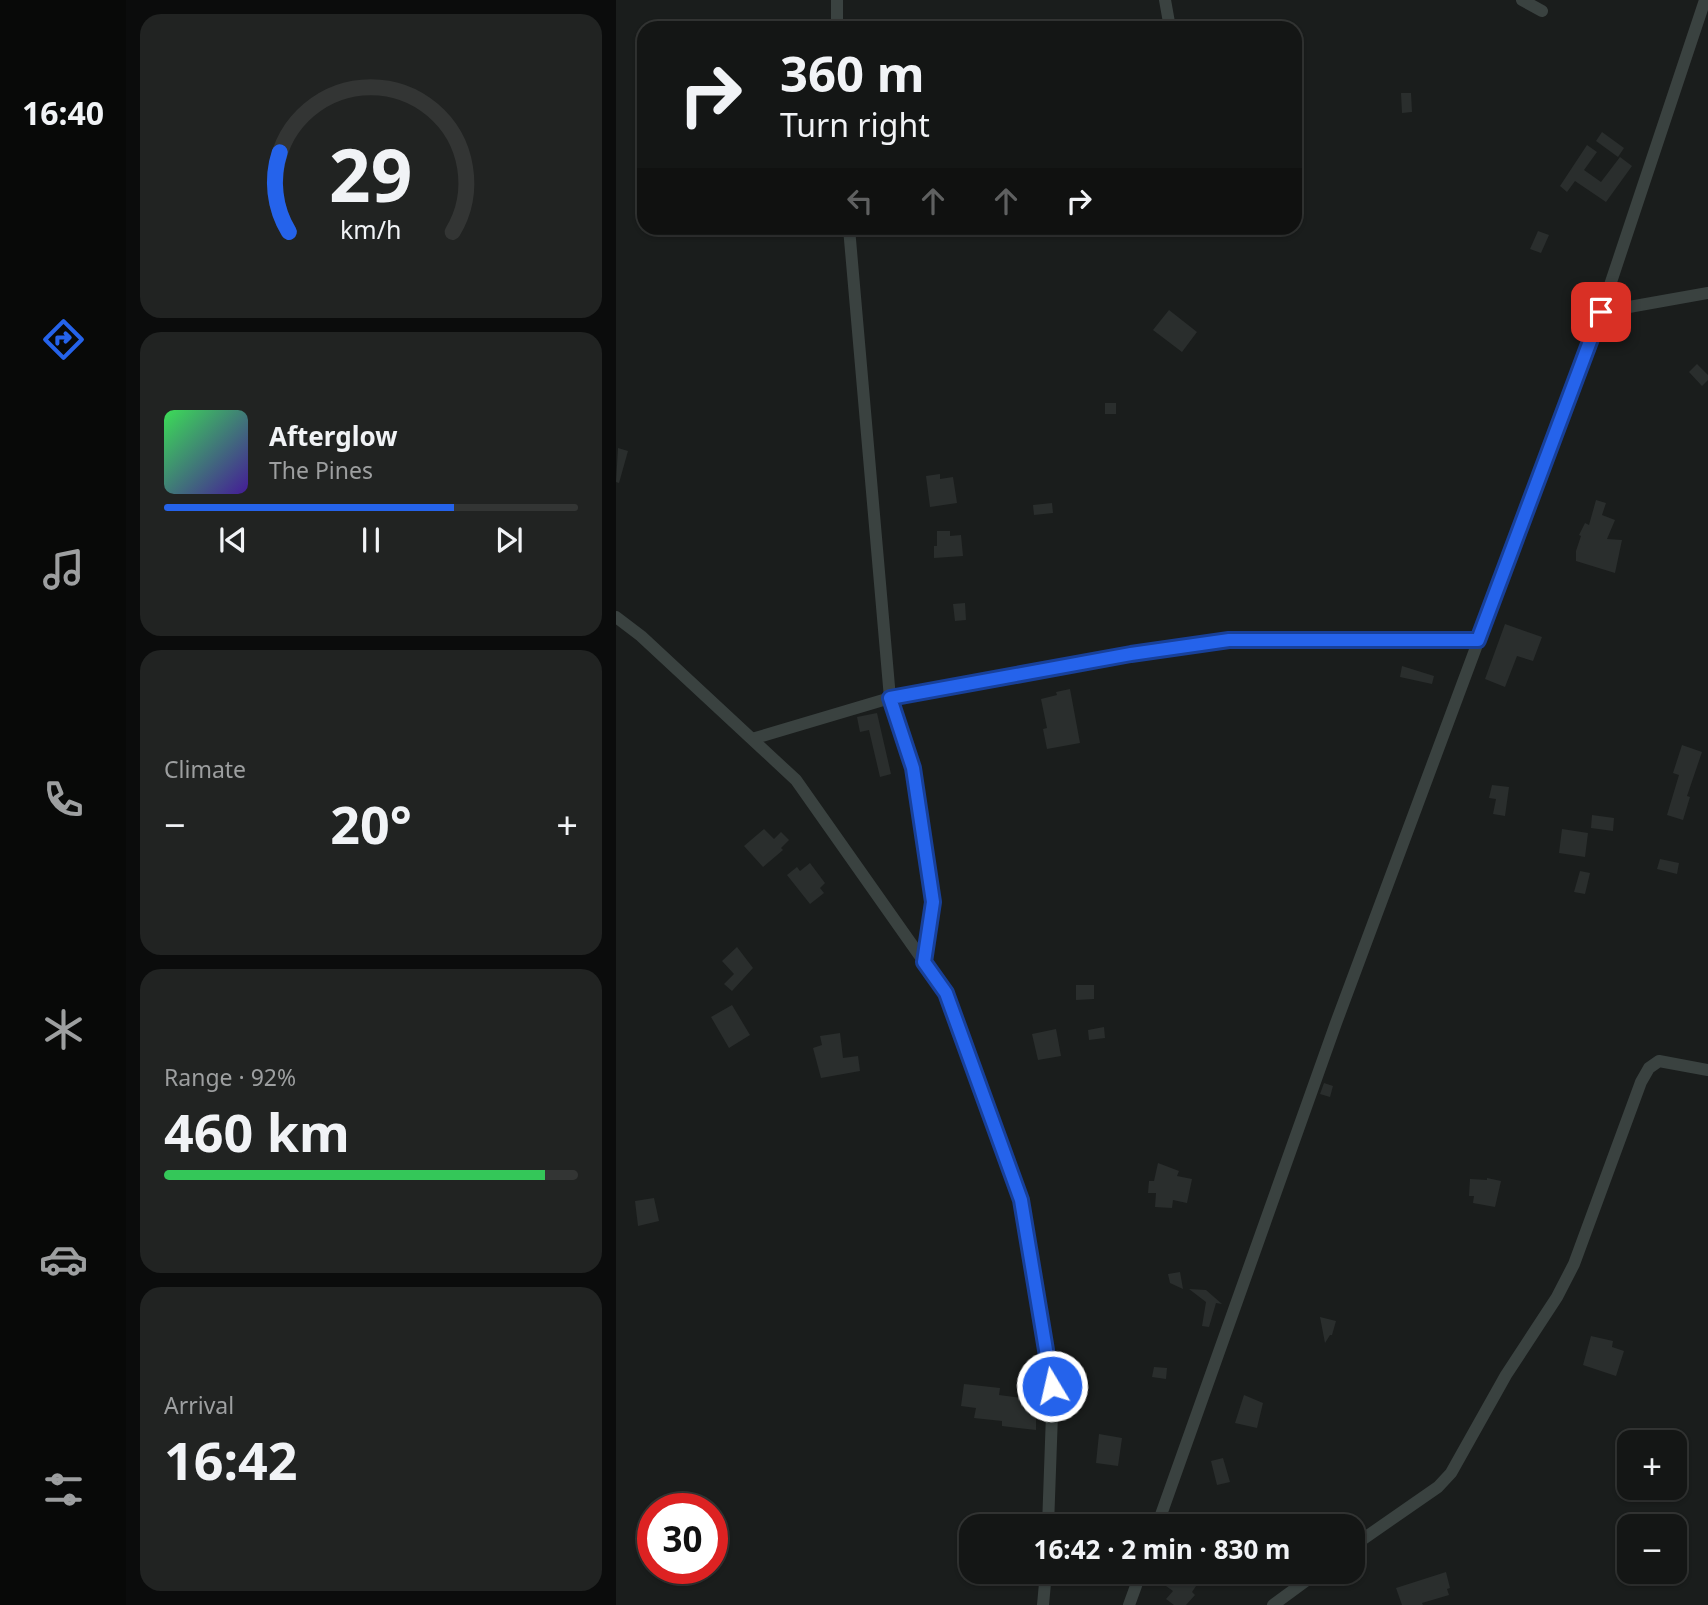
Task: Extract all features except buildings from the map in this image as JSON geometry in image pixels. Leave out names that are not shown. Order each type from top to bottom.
[{"type":"street","points":[[837,0],[837,21]]},
{"type":"street","points":[[1165,0],[1169,21]]},
{"type":"street","points":[[1522,0],[1542,11]]},
{"type":"street","points":[[1161,1514],[1336,1023],[1601,312],[1705,0]]},
{"type":"street","points":[[850,235],[890,698],[913,768],[933,902],[924,962]]},
{"type":"street","points":[[1601,312],[1708,293]]},
{"type":"street","points":[[616,617],[641,636],[796,780],[946,993],[1021,1200],[1052,1386],[1048,1514]]},
{"type":"street","points":[[752,739],[890,698],[1131,654],[1229,640],[1478,640]]},
{"type":"street","points":[[1365,1538],[1438,1487],[1451,1473],[1506,1375],[1557,1297],[1574,1264],[1641,1082],[1649,1068],[1659,1061],[1708,1070]]},
{"type":"street","points":[[1043,1605],[1045,1584]]},
{"type":"street","points":[[1129,1605],[1137,1584]]},
{"type":"street","points":[[1273,1605],[1302,1584]]},
{"type":"route","points":[[1052,1386],[1021,1200],[946,993],[924,962],[933,902],[913,768],[890,698],[1131,654],[1229,640],[1478,640],[1601,312]]}]
